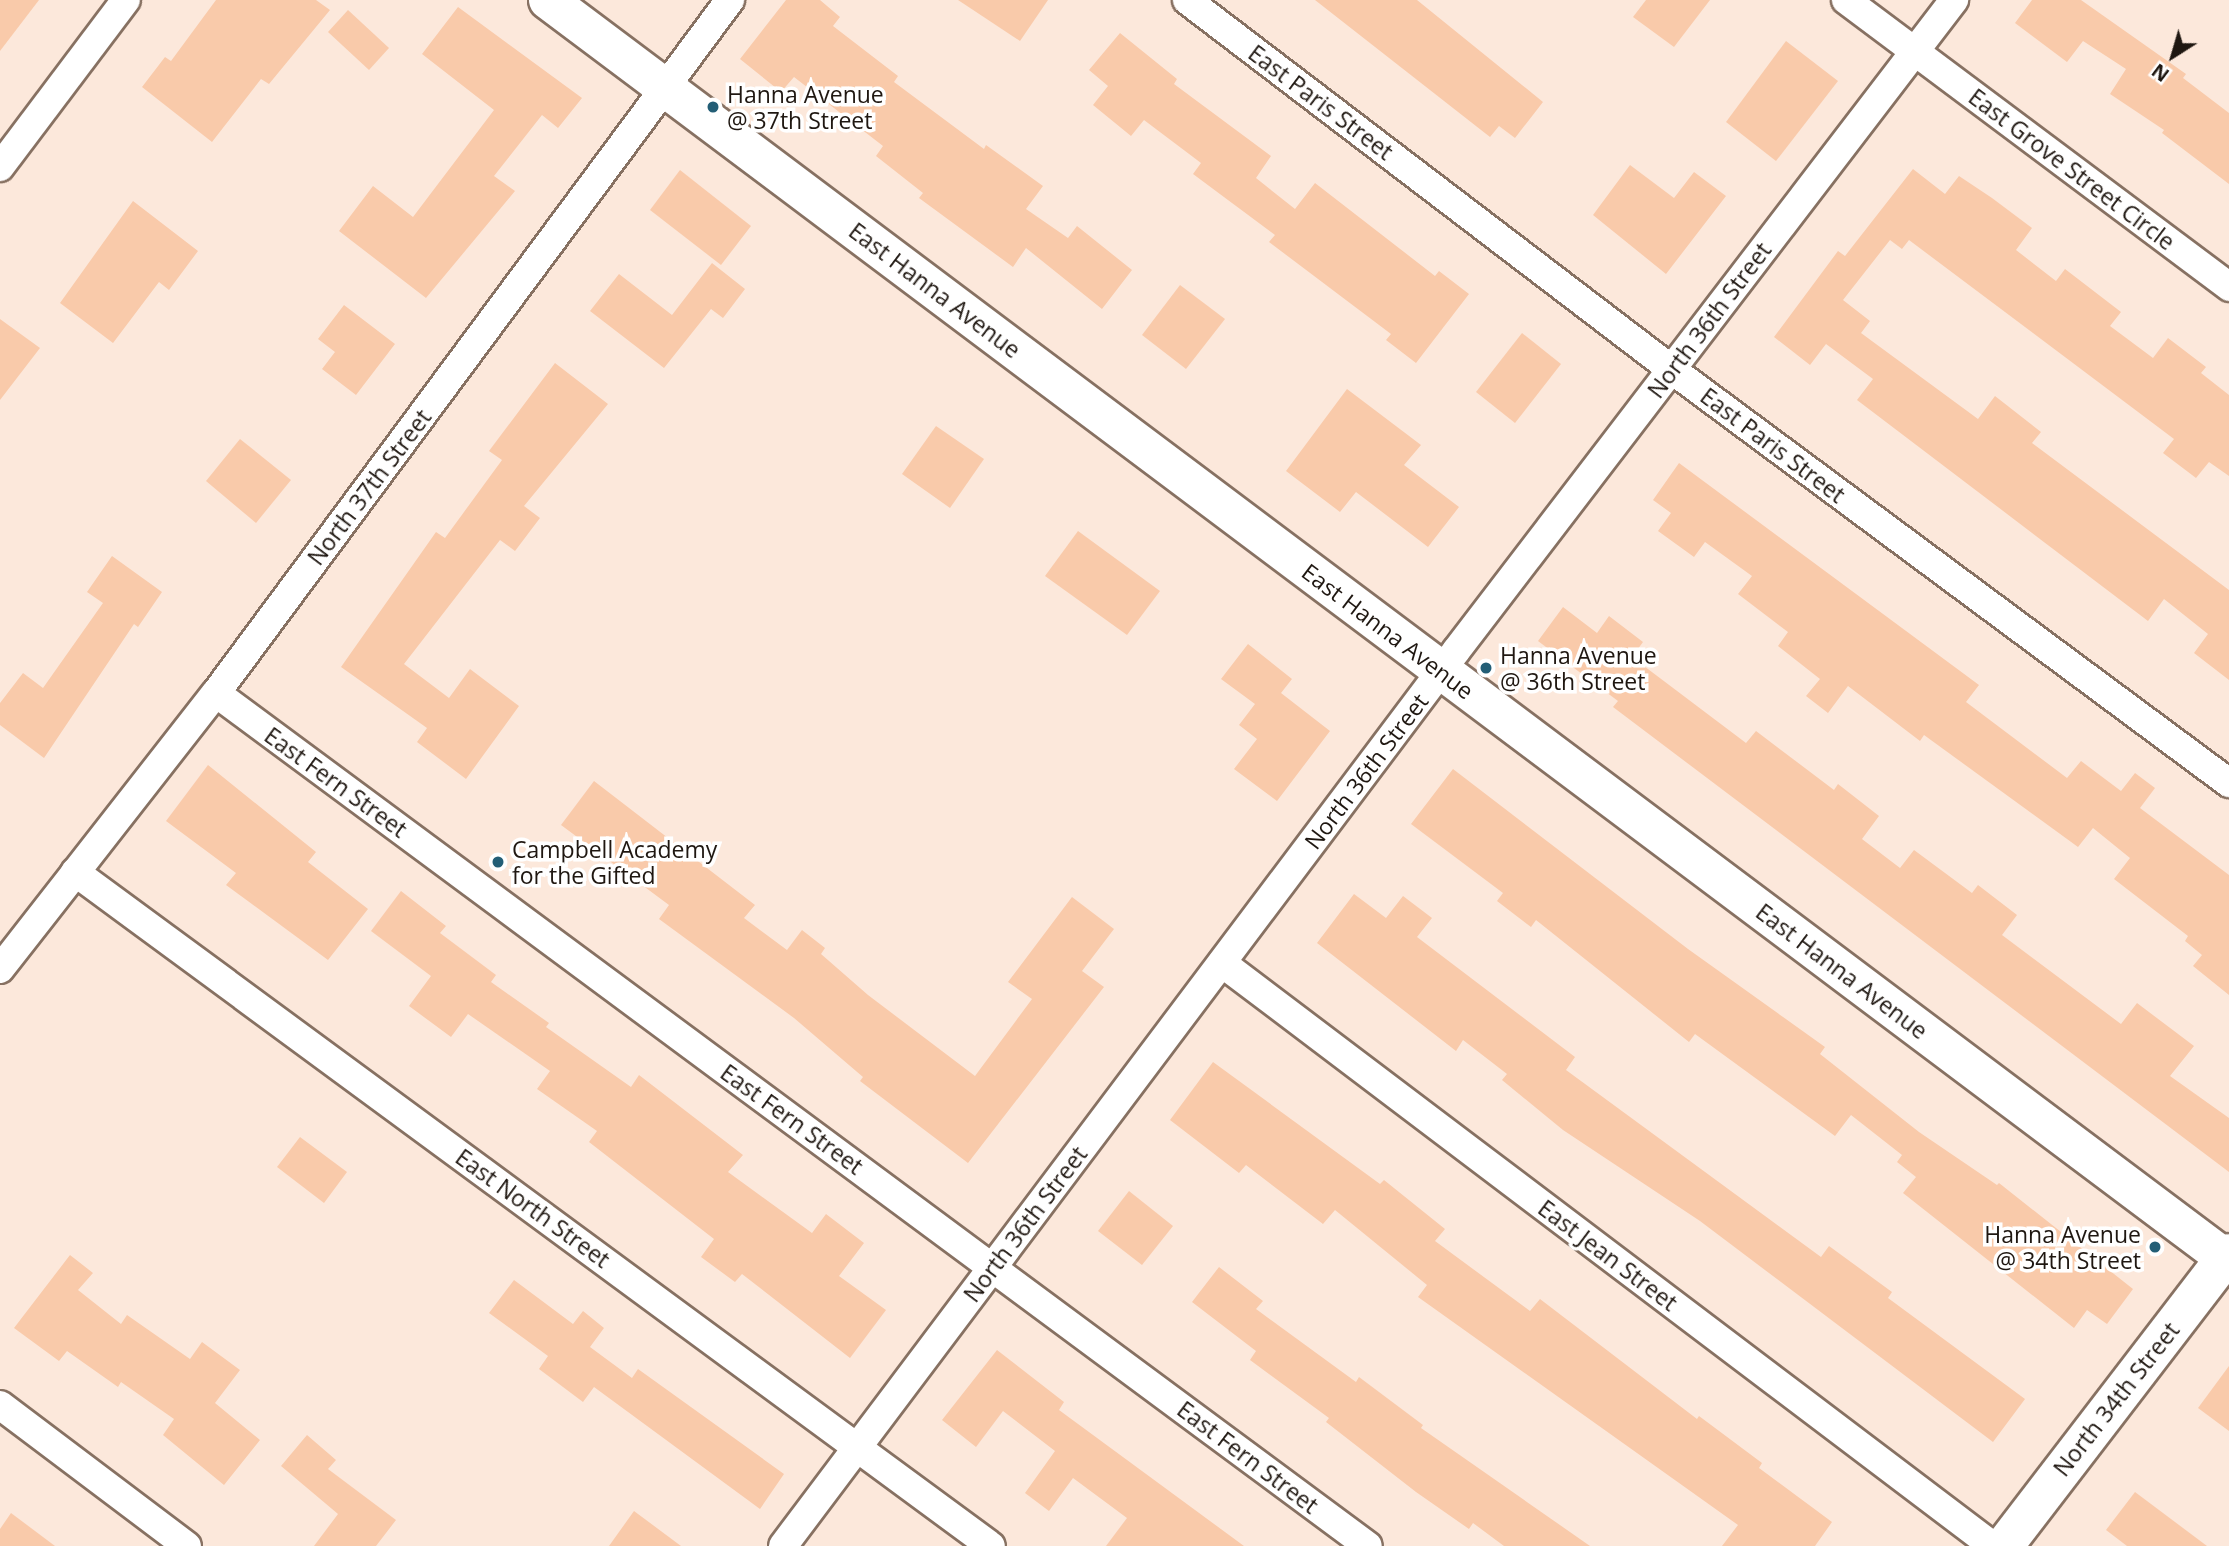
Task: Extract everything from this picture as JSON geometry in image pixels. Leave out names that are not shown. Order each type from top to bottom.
[{"type":"street","points":[[0,167],[126,0]]},
{"type":"street","name":"East Hanna Avenue","points":[[548,0],[1441,671],[2228,1257]]},
{"type":"street","name":"North 37th Street","points":[[0,969],[216,693],[730,0]]},
{"type":"street","name":"East Paris Street","points":[[1187,0],[1671,369],[2229,783]]},
{"type":"street","name":"East Grove Street Circle","points":[[1846,0],[2229,287]]},
{"type":"street","name":"North 36th Street","points":[[783,1546],[1441,671],[1954,0]]},
{"type":"street","name":"East Fern Street","points":[[216,693],[1368,1546]]},
{"type":"street","name":"East North Street","points":[[75,872],[991,1546]]},
{"type":"street","name":"East Jean Street","points":[[1222,963],[1993,1546]]},
{"type":"street","name":"North 34th Street","points":[[2004,1546],[2228,1257]]},
{"type":"street","points":[[0,1405],[187,1546]]},
{"type":"building","points":[[0,0],[39,0],[0,51]]},
{"type":"building","points":[[216,0],[316,0],[330,10],[269,84],[261,79],[212,142],[142,87],[165,57],[171,61]]},
{"type":"building","points":[[786,0],[820,0],[840,17],[833,26],[898,76],[894,82],[984,149],[986,145],[1043,186],[1026,209],[1068,238],[1077,226],[1132,270],[1102,309],[1026,248],[1013,267],[919,198],[923,193],[876,156],[883,146],[794,77],[781,92],[740,59]]},
{"type":"building","points":[[958,0],[1048,0],[1020,41]]},
{"type":"building","points":[[1315,0],[1417,0],[1543,102],[1515,138],[1499,126],[1490,137]]},
{"type":"building","points":[[1646,0],[1710,0],[1674,47],[1633,17]]},
{"type":"building","points":[[2032,0],[2081,0],[2186,74],[2183,78],[2229,113],[2229,184],[2162,133],[2164,130],[2110,94],[2126,69],[2083,41],[2067,62],[2015,23]]},
{"type":"building","points":[[458,7],[582,98],[558,128],[542,115],[494,176],[515,191],[426,298],[339,231],[373,186],[413,217],[494,110],[422,54]]},
{"type":"building","points":[[348,10],[389,48],[369,70],[328,32]]},
{"type":"building","points":[[1120,33],[1177,79],[1174,84],[1271,156],[1256,178],[1295,209],[1315,183],[1435,276],[1439,271],[1469,294],[1416,363],[1386,340],[1391,334],[1269,242],[1275,235],[1193,174],[1201,163],[1144,120],[1131,136],[1093,105],[1108,86],[1089,70]]},
{"type":"building","points":[[1786,41],[1838,81],[1776,161],[1726,122]]},
{"type":"building","points":[[1630,165],[1674,198],[1694,172],[1726,196],[1666,274],[1593,215]]},
{"type":"building","points":[[1913,169],[1945,194],[1959,176],[1992,198],[2032,228],[2016,250],[2056,281],[2065,269],[2121,312],[2110,326],[2153,358],[2168,338],[2206,367],[2201,373],[2229,395],[2229,476],[2209,462],[2196,478],[2163,453],[2174,439],[1909,240],[1902,249],[1890,240],[1843,300],[1870,321],[1861,333],[1978,419],[1995,396],[2041,432],[2032,443],[2229,590],[2229,680],[2194,653],[2208,634],[2164,599],[2148,621],[1857,400],[1873,379],[1826,344],[1810,365],[1774,337],[1838,251],[1845,256]]},
{"type":"building","points":[[680,170],[751,226],[721,265],[650,210]]},
{"type":"building","points":[[133,201],[198,251],[169,290],[159,282],[113,343],[60,303]]},
{"type":"building","points":[[712,263],[745,289],[723,318],[711,309],[664,368],[590,311],[619,274],[672,315]]},
{"type":"building","points":[[1180,285],[1225,319],[1186,369],[1142,335]]},
{"type":"building","points":[[344,305],[395,344],[356,395],[322,369],[335,352],[318,339]]},
{"type":"building","points":[[0,319],[40,348],[0,400]]},
{"type":"building","points":[[1522,333],[1561,364],[1515,423],[1476,392]]},
{"type":"building","points":[[555,363],[608,404],[524,506],[540,518],[515,551],[500,540],[404,664],[449,698],[470,669],[519,706],[466,779],[417,742],[427,728],[341,667],[436,532],[445,538],[502,460],[489,451]]},
{"type":"building","points":[[1347,389],[1421,445],[1404,465],[1459,507],[1428,547],[1356,492],[1340,512],[1286,471]]},
{"type":"building","points":[[936,426],[984,459],[950,508],[902,474]]},
{"type":"building","points":[[240,439],[291,480],[256,523],[206,481]]},
{"type":"building","points":[[1679,463],[1979,685],[1966,702],[2067,778],[2081,761],[2121,791],[2135,773],[2155,788],[2140,808],[2229,875],[2229,995],[2193,966],[2202,955],[2185,941],[2188,936],[2114,879],[2130,858],[2093,828],[2078,847],[1924,735],[1920,741],[1848,686],[1828,713],[1806,696],[1820,679],[1778,646],[1788,632],[1738,594],[1752,576],[1705,542],[1694,557],[1658,531],[1671,513],[1653,500]]},
{"type":"building","points":[[1078,531],[1160,591],[1127,635],[1045,576]]},
{"type":"building","points":[[112,556],[162,592],[138,627],[134,624],[44,758],[0,725],[0,703],[23,673],[43,688],[103,603],[87,592]]},
{"type":"building","points":[[1563,607],[1597,633],[1609,616],[1643,642],[1632,657],[1746,743],[1756,731],[1834,790],[1838,784],[1879,816],[1862,839],[1900,868],[1914,850],[1972,893],[1978,885],[2017,915],[2002,935],[2121,1024],[2137,1003],[2194,1046],[2170,1076],[2229,1118],[2229,1172],[1613,707],[1618,701],[1538,641]]},
{"type":"building","points":[[1248,644],[1292,679],[1281,693],[1330,731],[1277,801],[1234,769],[1257,739],[1239,725],[1255,704],[1221,679]]},
{"type":"building","points":[[208,765],[316,852],[308,862],[368,909],[328,960],[226,885],[236,873],[166,821]]},
{"type":"building","points":[[1453,769],[1688,949],[1825,1047],[1820,1054],[1919,1132],[1997,1185],[1999,1183],[2133,1289],[2107,1324],[2087,1310],[2074,1328],[1903,1193],[1916,1177],[1897,1162],[1902,1155],[1851,1115],[1835,1136],[1695,1034],[1689,1042],[1536,920],[1531,927],[1497,901],[1503,893],[1411,824]]},
{"type":"building","points":[[594,781],[755,905],[744,918],[787,950],[802,930],[825,948],[821,954],[868,995],[975,1076],[1032,999],[1008,982],[1072,897],[1114,929],[1082,971],[1104,987],[968,1163],[860,1081],[863,1077],[794,1018],[659,919],[669,905],[561,825]]},
{"type":"building","points":[[401,891],[446,926],[440,933],[496,975],[491,982],[549,1023],[546,1027],[631,1087],[639,1075],[743,1155],[728,1172],[812,1233],[826,1214],[864,1243],[839,1276],[886,1310],[850,1358],[742,1274],[735,1282],[701,1257],[714,1239],[589,1142],[597,1131],[537,1089],[550,1071],[468,1014],[451,1037],[409,1006],[431,976],[371,931]]},
{"type":"building","points":[[1354,894],[1386,918],[1403,896],[1432,918],[1417,937],[1575,1057],[1566,1070],[1821,1257],[1829,1246],[1892,1292],[1888,1298],[2025,1399],[1993,1442],[1700,1221],[1563,1130],[1502,1080],[1507,1074],[1463,1040],[1456,1051],[1317,943]]},
{"type":"building","points":[[1213,1062],[1380,1184],[1384,1180],[1445,1229],[1435,1241],[1530,1311],[1540,1299],[1697,1419],[1699,1416],[1762,1463],[1759,1468],[1832,1522],[1815,1546],[1722,1546],[1738,1525],[1418,1297],[1427,1285],[1335,1210],[1323,1224],[1246,1165],[1239,1173],[1170,1120]]},
{"type":"building","points":[[300,1137],[347,1172],[324,1203],[277,1167]]},
{"type":"building","points":[[1129,1191],[1173,1226],[1142,1265],[1098,1231]]},
{"type":"building","points":[[70,1255],[93,1273],[78,1290],[121,1324],[127,1315],[190,1359],[202,1342],[240,1370],[215,1403],[260,1440],[224,1485],[163,1435],[174,1419],[121,1382],[118,1387],[67,1351],[59,1361],[14,1328]]},
{"type":"building","points":[[1219,1267],[1263,1301],[1256,1309],[1356,1382],[1359,1377],[1423,1425],[1421,1428],[1590,1546],[1504,1546],[1473,1523],[1469,1529],[1416,1492],[1326,1422],[1329,1418],[1250,1360],[1256,1351],[1192,1302]]},
{"type":"building","points":[[514,1280],[573,1324],[583,1311],[604,1328],[590,1347],[632,1378],[638,1369],[784,1474],[760,1509],[594,1387],[583,1402],[539,1369],[548,1356],[489,1313]]},
{"type":"building","points":[[997,1350],[1064,1402],[1059,1410],[1244,1546],[1106,1546],[1127,1518],[1073,1478],[1049,1511],[1025,1493],[1055,1451],[1003,1411],[976,1447],[942,1420]]},
{"type":"building","points":[[2229,1366],[2229,1431],[2198,1408]]},
{"type":"building","points":[[307,1435],[336,1460],[328,1469],[396,1520],[376,1546],[314,1546],[338,1514],[281,1466]]},
{"type":"building","points":[[2135,1492],[2207,1546],[2127,1546],[2106,1530]]},
{"type":"building","points":[[634,1511],[681,1546],[609,1546]]},
{"type":"building","points":[[11,1513],[55,1546],[0,1546],[0,1529]]},
{"type":"place","name":"Hanna Avenue @ 37th Street","points":[[713,107]]},
{"type":"place","name":"Hanna Avenue @ 36th Street","points":[[1486,668]]},
{"type":"place","name":"Campbell Academy for the Gifted","points":[[498,862]]},
{"type":"place","name":"Hanna Avenue @ 34th Street","points":[[2155,1247]]}]
